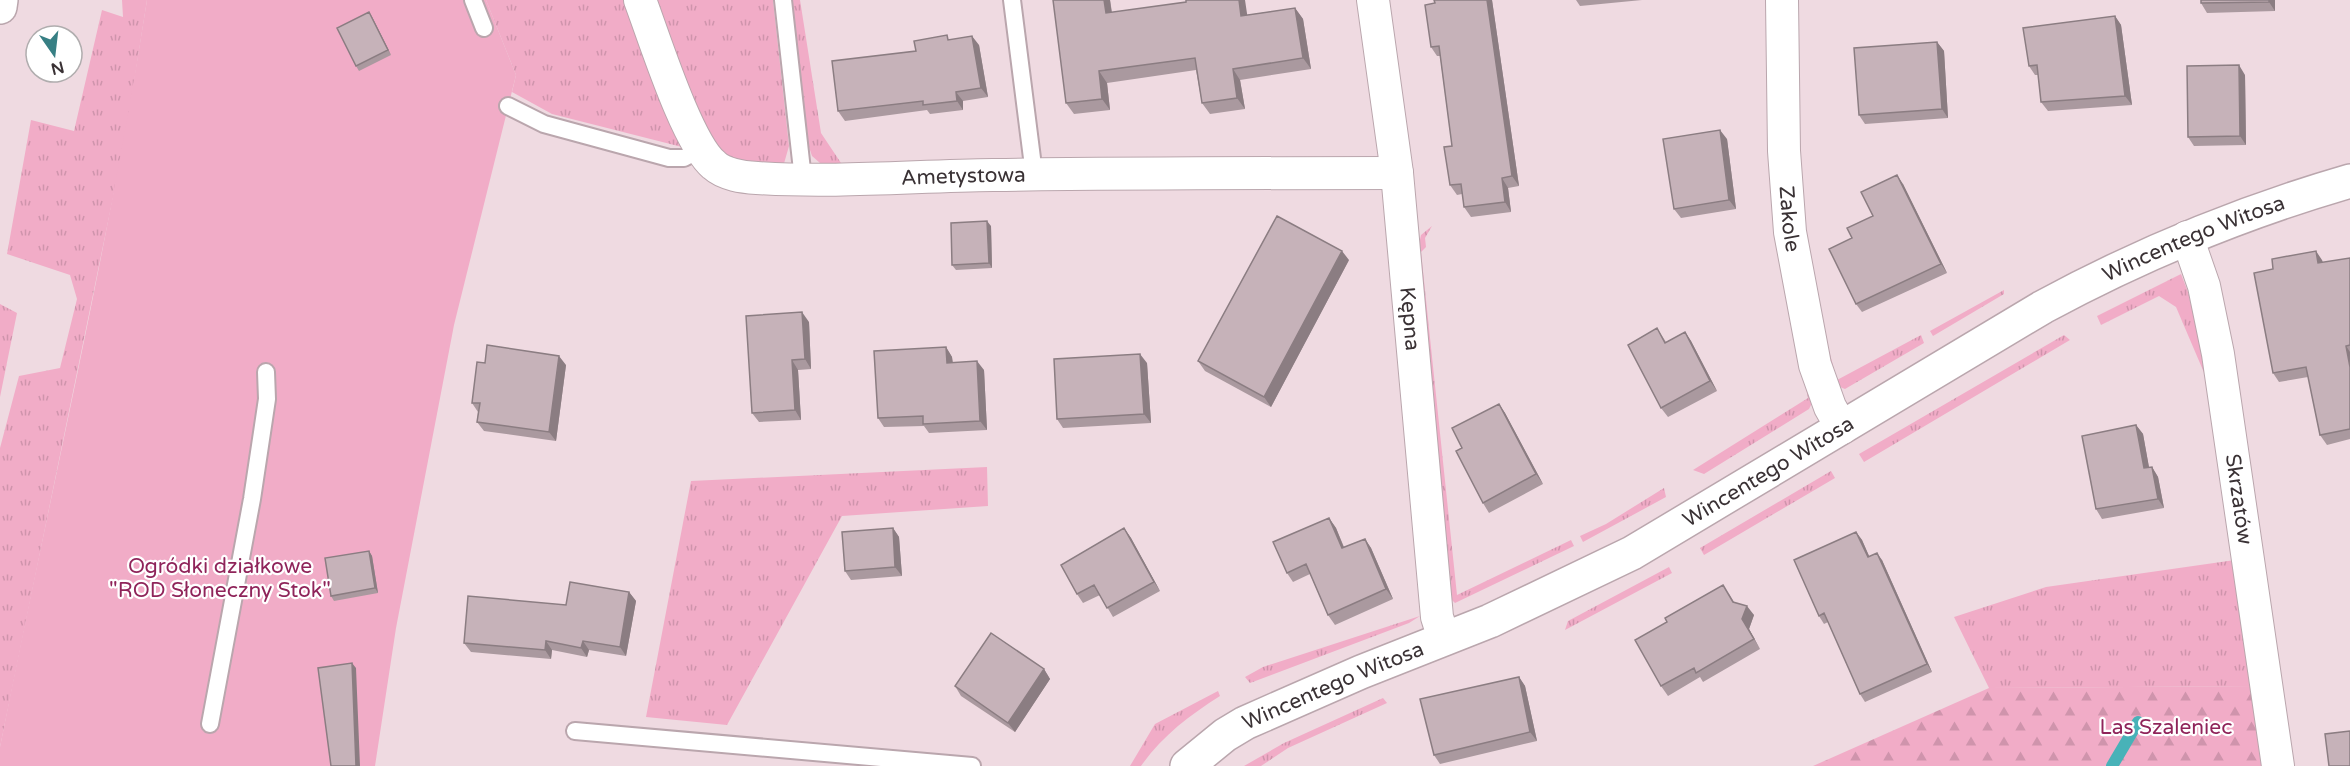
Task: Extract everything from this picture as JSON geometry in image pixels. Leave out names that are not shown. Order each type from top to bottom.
[{"type":"main road","points":[[0,7],[1,0]]},
{"type":"main road","name":"Wincentego Witosa","points":[[1187,766],[1218,740],[1245,723],[1536,601],[1632,553],[2043,307],[2134,260],[2258,210],[2350,181]]},
{"type":"street","name":"Ametystowa","points":[[640,0],[688,124],[701,149],[714,166],[731,174],[755,178],[803,179],[1034,174],[1398,173]]},
{"type":"street","name":"Kępna","points":[[1373,0],[1398,173],[1437,617],[1444,639]]},
{"type":"street","name":"Zakole","points":[[1782,0],[1784,151],[1790,232],[1815,365],[1830,406],[1842,428]]},
{"type":"street","name":"Skrzatów","points":[[2187,237],[2204,286],[2218,354],[2278,766]]},
{"type":"lane","points":[[473,0],[484,28]]},
{"type":"lane","points":[[783,0],[803,179]]},
{"type":"lane","points":[[1011,0],[1034,174]]},
{"type":"lane","points":[[508,105],[544,124],[669,158],[684,158],[701,149]]},
{"type":"lane","points":[[210,724],[252,499],[267,399],[266,372]]},
{"type":"lane","points":[[575,731],[972,766]]},
{"type":"green space","points":[[122,0],[147,0],[125,139],[0,747],[0,448],[19,376],[60,368],[77,299],[70,275],[7,254],[31,120],[74,131],[102,10],[123,17]]},
{"type":"green space","name":"Ogródki działkowe \"ROD Słoneczny Stok\"","points":[[147,0],[486,0],[516,75],[454,325],[396,628],[375,766],[0,766],[0,747],[96,281]]},
{"type":"green space","points":[[486,0],[627,0],[682,147],[552,114],[512,92],[516,75]]},
{"type":"green space","points":[[656,0],[773,0],[789,146],[783,167],[757,167],[740,164],[724,156],[718,150],[700,120]]},
{"type":"green space","points":[[789,0],[800,0],[821,133],[841,163],[820,163],[812,156],[808,144]]},
{"type":"green space","points":[[1432,226],[1425,238],[1426,247],[1421,252],[1457,595],[1571,540],[1574,546],[1455,603],[1448,596],[1417,253],[1421,235]]},
{"type":"green space","points":[[1775,229],[1813,401],[1809,409],[1704,474],[1693,470],[1808,398]]},
{"type":"green space","points":[[2181,274],[2188,292],[2211,389],[2176,307],[2159,296],[2101,325],[2097,316]]},
{"type":"green space","points":[[2004,290],[2004,294],[1933,336],[1930,331]]},
{"type":"green space","points":[[1816,303],[1837,380],[1921,335],[1924,343],[1845,389],[1838,385],[1829,365]]},
{"type":"green space","points":[[0,304],[17,313],[0,397]]},
{"type":"green space","points":[[2064,335],[2070,340],[1864,462],[1859,454]]},
{"type":"green space","points":[[987,467],[988,506],[842,516],[727,725],[646,717],[691,481]]},
{"type":"green space","points":[[1831,471],[1835,478],[1704,555],[1700,548]]},
{"type":"green space","points":[[1664,488],[1666,497],[1583,542],[1580,536],[1606,524]]},
{"type":"green space","points":[[2235,560],[2254,686],[1989,688],[1954,617],[2046,587]]},
{"type":"green space","points":[[1669,567],[1672,573],[1565,630],[1568,621]]},
{"type":"green space","points":[[1420,616],[1409,623],[1250,683],[1245,677],[1263,667]]},
{"type":"green space","name":"Las Szaleniec","points":[[2254,686],[2264,766],[1813,766],[1989,688]]},
{"type":"green space","points":[[1218,691],[1220,696],[1177,727],[1141,766],[1130,766],[1155,724]]},
{"type":"green space","points":[[1383,698],[1387,703],[1288,748],[1261,766],[1244,766],[1284,743]]},
{"type":"building","points":[[1053,0],[1104,0],[1106,13],[1186,2],[1186,0],[1239,0],[1241,16],[1295,8],[1303,58],[1233,69],[1237,98],[1202,103],[1195,58],[1099,71],[1102,99],[1066,103]]},
{"type":"building","points":[[1434,0],[1487,0],[1512,176],[1502,178],[1505,202],[1464,207],[1461,184],[1450,185],[1444,147],[1452,146],[1439,46],[1431,47],[1425,5],[1435,3]]},
{"type":"building","points":[[2201,0],[2269,0],[2269,2],[2201,3]]},
{"type":"building","points":[[369,12],[388,50],[356,66],[337,28]]},
{"type":"building","points":[[2115,16],[2125,96],[2041,102],[2037,65],[2029,66],[2023,28]]},
{"type":"building","points":[[947,35],[948,40],[972,36],[981,88],[956,92],[957,101],[923,105],[923,101],[838,111],[832,61],[916,51],[914,41]]},
{"type":"building","points":[[1937,42],[1942,109],[1859,115],[1854,48]]},
{"type":"building","points":[[2239,65],[2240,136],[2188,137],[2187,66]]},
{"type":"building","points":[[1720,130],[1729,200],[1674,209],[1663,139]]},
{"type":"building","points":[[1897,175],[1941,264],[1856,304],[1829,249],[1852,238],[1847,228],[1873,216],[1861,192]]},
{"type":"building","points":[[1277,216],[1342,251],[1264,397],[1198,361]]},
{"type":"building","points":[[987,221],[989,263],[952,265],[951,223]]},
{"type":"building","points":[[2316,251],[2318,263],[2350,258],[2350,345],[2346,346],[2350,367],[2350,429],[2320,435],[2306,367],[2273,373],[2254,273],[2273,269],[2272,259]]},
{"type":"building","points":[[802,312],[805,359],[792,360],[795,410],[752,413],[746,316]]},
{"type":"building","points":[[1657,328],[1665,343],[1685,332],[1710,381],[1661,408],[1628,345]]},
{"type":"building","points":[[487,345],[559,356],[549,432],[477,422],[480,403],[472,403],[477,362],[485,363]]},
{"type":"building","points":[[946,347],[947,363],[977,361],[980,421],[923,424],[923,416],[878,418],[874,351]]},
{"type":"building","points":[[1140,354],[1144,414],[1057,419],[1054,359]]},
{"type":"building","points":[[1499,404],[1536,474],[1483,503],[1456,451],[1462,448],[1452,428]]},
{"type":"building","points":[[2136,425],[2144,468],[2152,467],[2158,499],[2096,509],[2082,436]]},
{"type":"building","points":[[1329,518],[1342,548],[1365,539],[1386,589],[1328,615],[1306,564],[1287,573],[1273,542]]},
{"type":"building","points":[[893,528],[895,567],[845,571],[842,532]]},
{"type":"building","points":[[1124,528],[1154,582],[1107,608],[1094,585],[1077,594],[1061,565]]},
{"type":"building","points":[[1856,532],[1868,557],[1877,553],[1927,664],[1860,694],[1824,613],[1819,616],[1794,560]]},
{"type":"building","points":[[369,551],[375,588],[331,596],[325,558]]},
{"type":"building","points":[[570,582],[629,592],[620,647],[583,641],[581,648],[546,641],[545,650],[464,643],[468,596],[566,605]]},
{"type":"building","points":[[1723,585],[1733,602],[1747,606],[1742,619],[1754,639],[1696,673],[1694,668],[1661,686],[1635,640],[1667,622],[1665,618]]},
{"type":"building","points":[[991,633],[1044,669],[1008,723],[955,686]]},
{"type":"building","points":[[352,663],[356,766],[331,766],[318,668]]},
{"type":"building","points":[[1519,677],[1530,732],[1434,755],[1420,699]]},
{"type":"building","points":[[2350,731],[2350,766],[2329,766],[2325,734]]},
{"type":"waterway","points":[[2112,766],[2138,722]]}]
